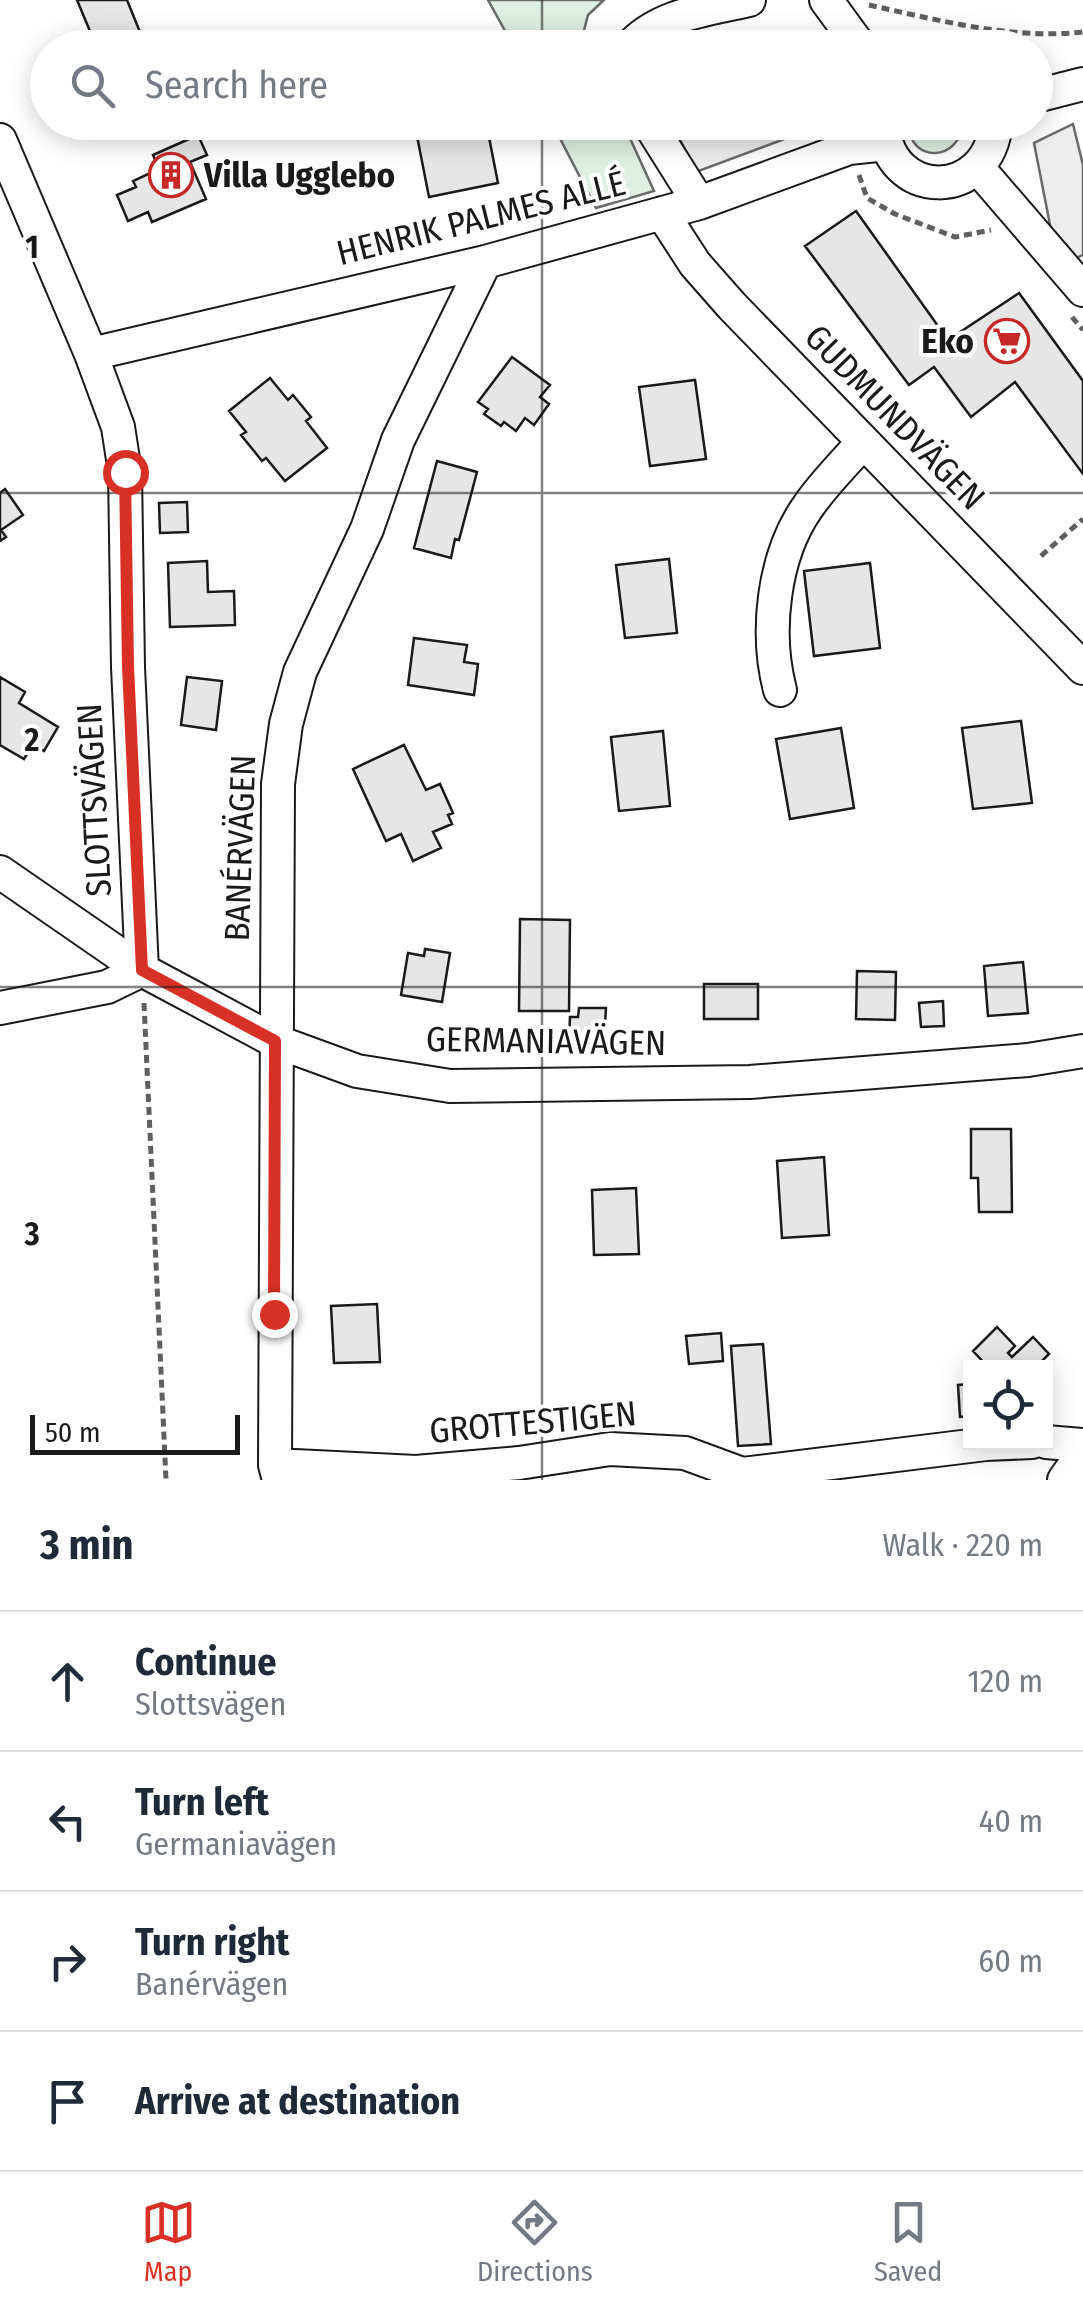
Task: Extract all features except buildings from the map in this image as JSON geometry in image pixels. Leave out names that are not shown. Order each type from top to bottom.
[{"type":"street","points":[[645,30],[685,15],[750,0]]},
{"type":"street","points":[[826,0],[847,30]]},
{"type":"street","points":[[1053,92],[1083,84]]},
{"type":"street","name":"SLOTTSVÄGEN","points":[[0,140],[118,426],[125,472],[128,666],[142,970]]},
{"type":"street","points":[[659,140],[699,203]]},
{"type":"street","name":"HENRIK PALMES ALLÉ","points":[[91,354],[485,262],[699,203],[868,140]]},
{"type":"street","points":[[887,140],[894,160],[908,174],[944,183],[978,168],[988,155],[992,140]]},
{"type":"street","points":[[978,168],[1083,290]]},
{"type":"street","name":"GUDMUNDVÄGEN","points":[[662,213],[695,264],[1083,668]]},
{"type":"street","name":"BANÉRVÄGEN","points":[[277,1472],[278,784],[286,724],[300,672],[366,529],[398,440],[485,262]]},
{"type":"street","points":[[780,690],[774,665],[774,610],[784,557],[806,509],[864,442]]},
{"type":"street","name":"GERMANIAVÄGEN","points":[[0,872],[142,970],[275,1041],[357,1070],[450,1086],[750,1082],[1028,1060],[1083,1050]]},
{"type":"street","points":[[0,1008],[107,987],[142,970]]},
{"type":"street","points":[[1053,1443],[1083,1445]]},
{"type":"street","name":"GROTTESTIGEN","points":[[277,1472],[416,1472],[519,1464],[610,1449],[684,1453],[742,1474],[963,1447]]},
{"type":"street","points":[[1064,1480],[1083,1454]]},
{"type":"path","points":[[860,3],[1005,30]]},
{"type":"path","points":[[1053,35],[1083,32]]},
{"type":"path","points":[[1041,556],[1083,519]]},
{"type":"path","points":[[142,970],[166,1480]]},
{"type":"green space","points":[[488,0],[604,0],[588,15],[584,30],[505,30]]},
{"type":"green space","points":[[561,140],[631,140],[654,191],[596,208]]},
{"type":"green space","points":[[913,140],[956,140],[945,151],[935,153],[917,146]]},
{"type":"shaded area","points":[[1073,124],[1083,165],[1083,255],[1069,261],[1052,235],[1034,143],[1053,140],[1053,134]]},
{"type":"shaded area","points":[[680,140],[782,140],[696,172]]},
{"type":"place","name":"Villa Ugglebo","points":[[171,175]]},
{"type":"place","name":"Eko","points":[[1007,341]]},
{"type":"route","points":[[125,472],[128,666],[142,970],[275,1041],[274,1314]]}]
